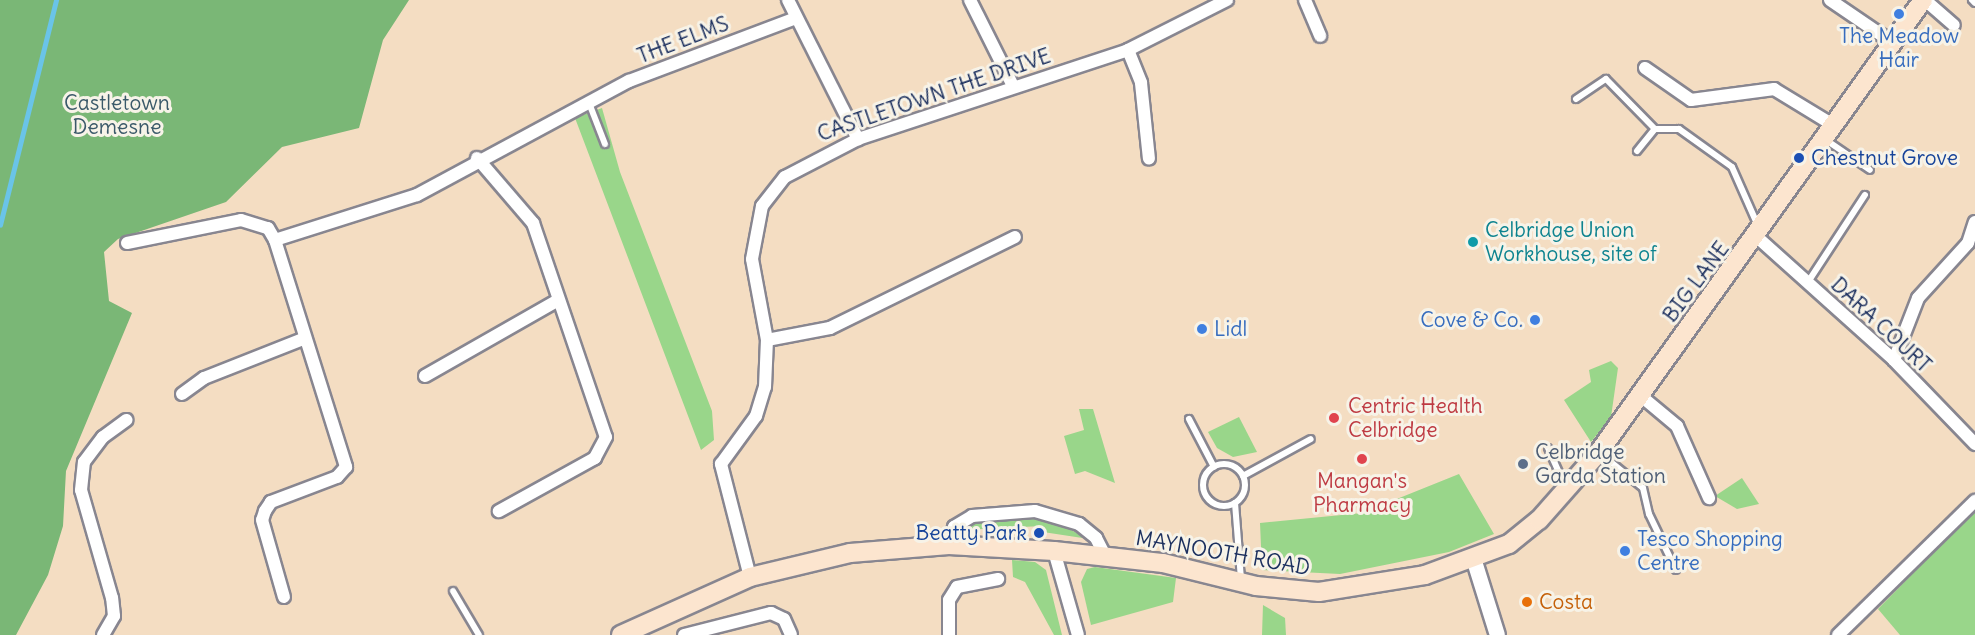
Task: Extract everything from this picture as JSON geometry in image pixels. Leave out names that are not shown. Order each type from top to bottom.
[{"type":"main road","name":"BIG LANE","points":[[1474,561],[1509,544],[1566,489],[1599,452],[1759,235],[1828,132],[1924,0]]},
{"type":"main road","name":"MAYNOOTH ROAD","points":[[629,633],[750,577],[850,553],[949,545],[1054,551],[1105,556],[1297,591],[1350,590],[1474,561]]},
{"type":"street","points":[[788,0],[793,19],[858,139]]},
{"type":"street","points":[[970,0],[1013,86]]},
{"type":"street","name":"CASTLETOWN THE DRIVE","points":[[750,577],[721,465],[756,416],[768,340],[752,258],[762,206],[785,177],[858,139],[1013,86],[1128,50],[1227,0]]},
{"type":"street","points":[[1305,0],[1320,36]]},
{"type":"street","points":[[1830,0],[1893,43]]},
{"type":"street","points":[[1924,0],[1954,25]]},
{"type":"street","name":"THE ELMS","points":[[275,240],[417,195],[477,158],[588,101],[793,19]]},
{"type":"street","points":[[1128,50],[1141,83],[1149,159]]},
{"type":"street","points":[[1645,68],[1691,100],[1774,89],[1828,132]]},
{"type":"street","points":[[477,158],[533,223],[606,437],[595,458],[499,511]]},
{"type":"street","points":[[127,243],[241,220],[268,228],[275,240],[303,339],[346,467],[338,477],[271,502],[265,511],[262,520],[284,597]]},
{"type":"street","points":[[1894,360],[1917,298],[1968,243],[1975,222]]},
{"type":"street","name":"DARA COURT","points":[[1759,235],[1807,283],[1894,360],[1975,444]]},
{"type":"street","points":[[768,340],[831,328],[1015,237]]},
{"type":"street","points":[[425,376],[558,300]]},
{"type":"street","points":[[182,394],[204,378],[303,339]]},
{"type":"street","points":[[1641,396],[1677,426],[1709,498]]},
{"type":"street","points":[[103,635],[114,616],[112,598],[81,490],[84,462],[103,436],[126,420]]},
{"type":"street","points":[[1838,635],[1975,501]]},
{"type":"street","name":"MAYNOOTH ROAD","points":[[949,545],[954,527],[972,516],[1035,511],[1079,525],[1096,538],[1105,556]]},
{"type":"street","points":[[1054,551],[1078,635]]},
{"type":"street","points":[[1474,561],[1496,629]]},
{"type":"street","points":[[949,635],[949,600],[957,587],[998,579]]},
{"type":"street","points":[[684,635],[771,613],[784,619],[791,635]]},
{"type":"lane","points":[[1576,99],[1606,79],[1655,129],[1679,129],[1732,167],[1759,235]]},
{"type":"lane","points":[[588,101],[605,144]]},
{"type":"lane","points":[[1637,152],[1655,129]]},
{"type":"lane","points":[[1828,132],[1870,170]]},
{"type":"lane","points":[[1807,283],[1866,195]]},
{"type":"lane","points":[[1189,419],[1214,467]]},
{"type":"lane","points":[[1243,476],[1311,439]]},
{"type":"lane","points":[[1548,448],[1566,489]]},
{"type":"lane","points":[[1599,452],[1643,489],[1649,514],[1676,570]]},
{"type":"lane","points":[[1235,503],[1222,506],[1206,496],[1205,477],[1214,467],[1227,465],[1243,476],[1245,488],[1235,503],[1241,582]]},
{"type":"lane","points":[[453,591],[479,635]]},
{"type":"lane","points":[[1496,629],[1506,635]]},
{"type":"green space","name":"Castletown Demesne","points":[[0,0],[409,0],[383,40],[359,128],[282,147],[226,202],[118,239],[104,252],[109,301],[132,313],[66,471],[63,526],[48,575],[16,635],[0,635]]},
{"type":"green space","points":[[602,108],[620,172],[712,411],[714,440],[701,450],[575,118]]},
{"type":"green space","points":[[1611,361],[1618,368],[1611,417],[1591,442],[1564,400],[1591,382],[1589,370]]},
{"type":"green space","points":[[1079,409],[1093,409],[1115,483],[1085,471],[1075,474],[1064,436],[1084,430]]},
{"type":"green space","points":[[1239,417],[1257,452],[1233,457],[1217,448],[1208,432]]},
{"type":"green space","points":[[1459,474],[1494,534],[1449,552],[1340,574],[1262,570],[1260,523],[1362,513]]},
{"type":"green space","points":[[1742,478],[1759,504],[1737,509],[1715,496]]},
{"type":"green space","points":[[1975,510],[1975,635],[1900,635],[1878,609]]},
{"type":"green space","points":[[1025,516],[1055,522],[1089,539],[1043,532],[1043,526],[964,530],[975,522]]},
{"type":"green space","points":[[1012,560],[1035,562],[1046,570],[1062,635],[1054,635],[1025,582],[1013,577]]},
{"type":"green space","points":[[1095,567],[1176,578],[1173,602],[1091,625],[1081,582],[1087,569]]},
{"type":"green space","points":[[1263,605],[1285,618],[1286,635],[1262,635]]},
{"type":"waterway","points":[[0,225],[56,0]]},
{"type":"place","name":"The Meadow Hair","points":[[1899,14]]},
{"type":"place","name":"Chestnut Grove","points":[[1799,158]]},
{"type":"place","name":"Celbridge Union Workhouse, site of","points":[[1473,242]]},
{"type":"place","name":"Cove & Co.","points":[[1535,320]]},
{"type":"place","name":"Lidl","points":[[1202,329]]},
{"type":"place","name":"Centric Health Celbridge","points":[[1334,418]]},
{"type":"place","name":"Mangan's Pharmacy","points":[[1362,459]]},
{"type":"place","name":"Celbridge Garda Station","points":[[1523,464]]},
{"type":"place","name":"Beatty Park","points":[[1039,533]]},
{"type":"place","name":"Tesco Shopping Centre","points":[[1625,551]]},
{"type":"place","name":"Costa","points":[[1527,602]]}]
